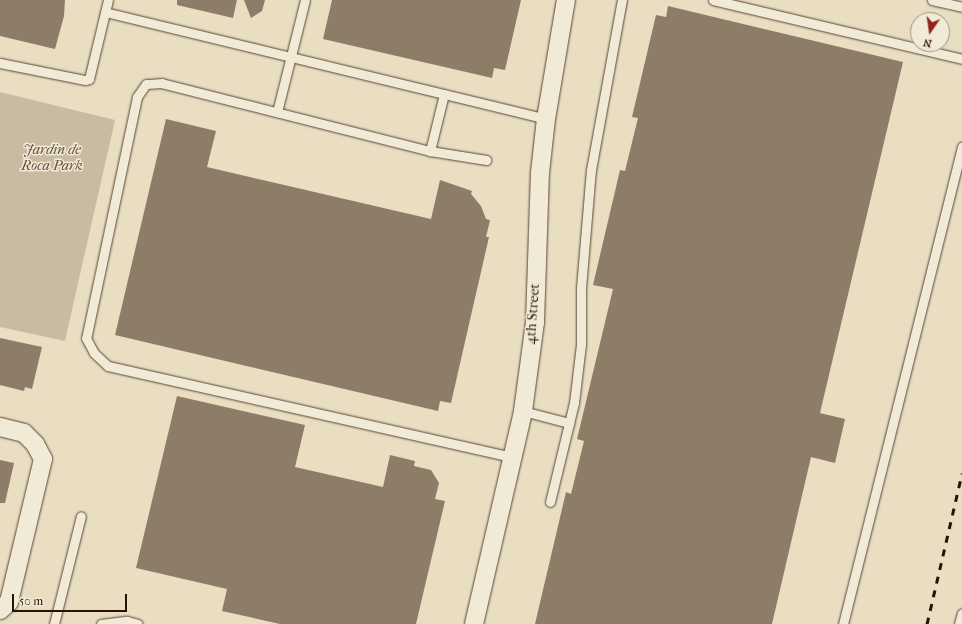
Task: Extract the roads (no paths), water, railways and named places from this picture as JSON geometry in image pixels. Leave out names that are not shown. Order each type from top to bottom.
[{"type":"street","name":"4th Street","points":[[474,624],[523,411],[534,322],[536,237],[546,119],[566,0]]},
{"type":"street","points":[[0,427],[24,433],[35,444],[43,459],[9,602],[0,610]]},
{"type":"lane","points":[[0,63],[85,80],[89,79],[108,0]]},
{"type":"lane","points":[[277,112],[305,0]]},
{"type":"lane","points":[[550,502],[569,423],[581,344],[581,288],[591,170],[622,0]]},
{"type":"lane","points":[[713,0],[962,59]]},
{"type":"lane","points":[[932,0],[962,7]]},
{"type":"lane","points":[[105,12],[546,119]]},
{"type":"lane","points":[[486,160],[430,151],[162,83],[146,84],[137,97],[86,338],[94,353],[108,366],[513,458]]},
{"type":"lane","points":[[430,151],[444,94]]},
{"type":"lane","points":[[843,624],[962,146]]},
{"type":"lane","points":[[523,411],[569,423]]},
{"type":"lane","points":[[54,624],[81,516]]},
{"type":"lane","points":[[959,624],[962,613]]},
{"type":"lane","points":[[101,624],[127,621],[138,624]]},
{"type":"railway","points":[[927,624],[962,473]]},
{"type":"park label","name":"Jardin de Roca Park","points":[[52,158]]}]
